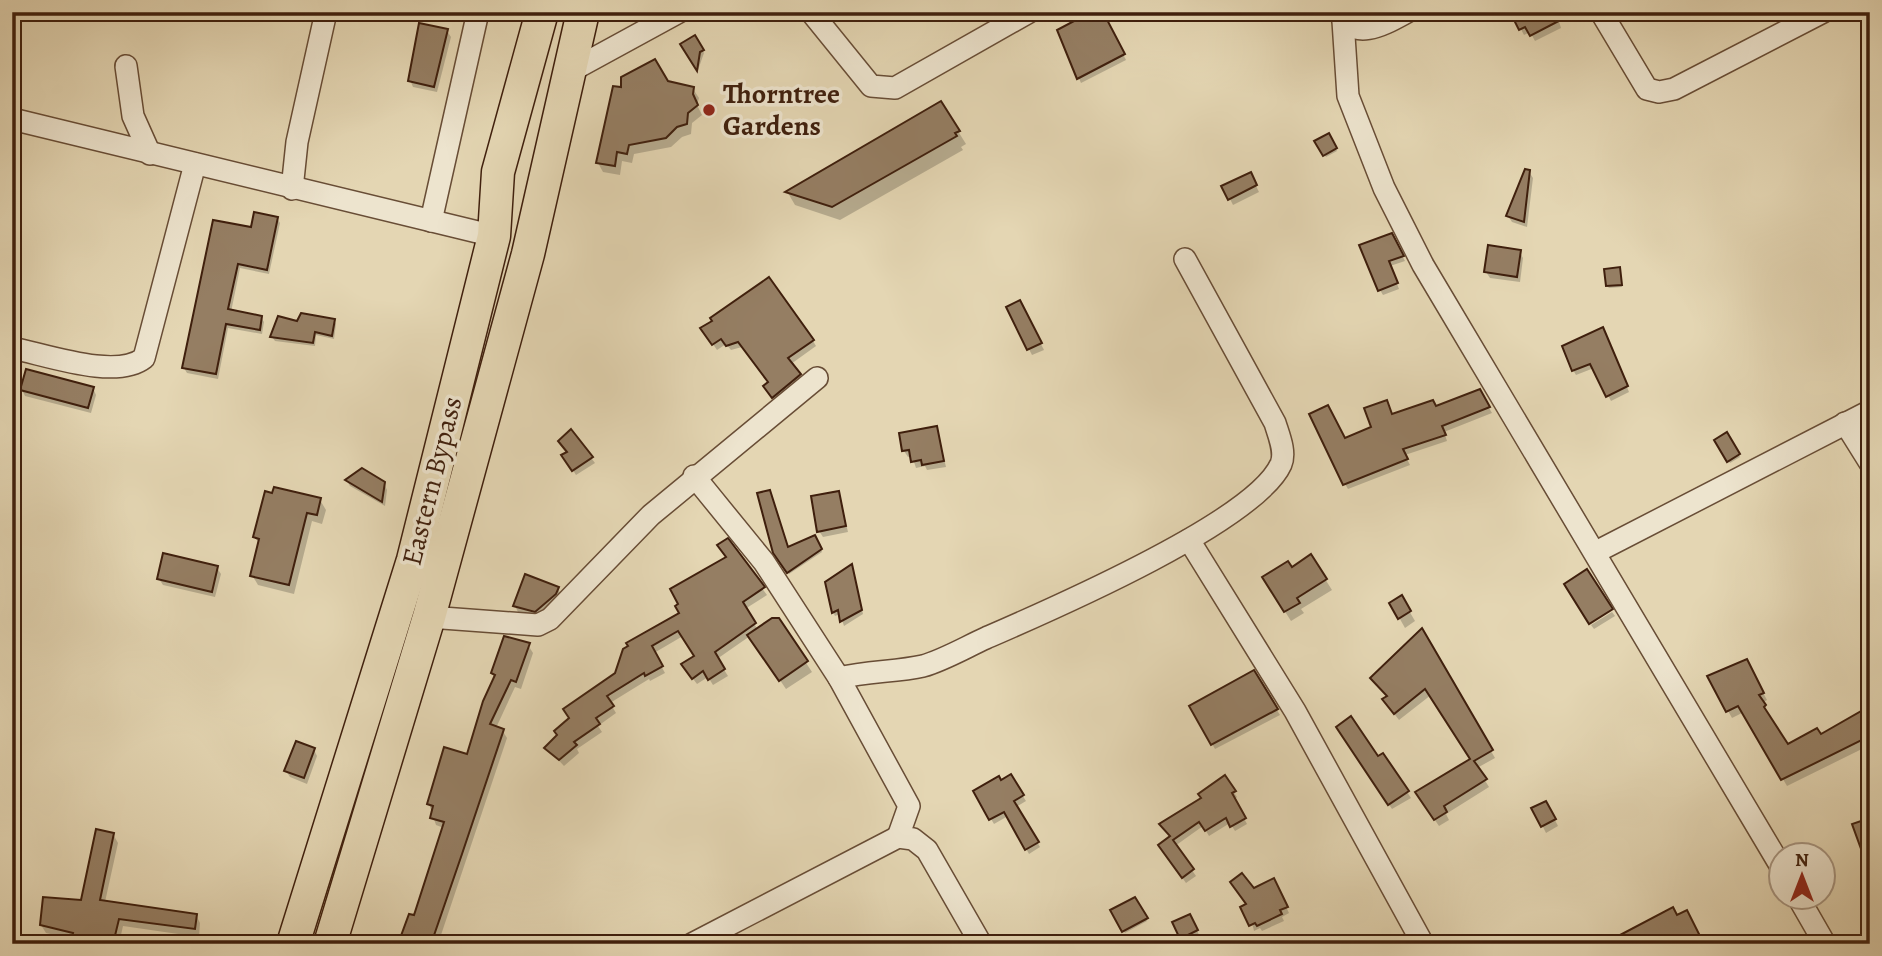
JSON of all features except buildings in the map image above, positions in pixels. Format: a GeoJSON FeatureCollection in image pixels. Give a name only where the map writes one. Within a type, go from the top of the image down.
{"type":"FeatureCollection","features":[{"type":"Feature","properties":{"kind":"main road","name":"Eastern Bypass"},"geometry":{"type":"LineString","coordinates":[[293,944],[413,560],[495,236],[498,172],[542,12]]}},
{"type":"Feature","properties":{"kind":"main road","name":"Eastern Bypass"},"geometry":{"type":"LineString","coordinates":[[330,944],[429,617],[528,254],[583,12]]}},
{"type":"Feature","properties":{"kind":"street"},"geometry":{"type":"LineString","coordinates":[[292,188],[298,142],[326,12]]}},
{"type":"Feature","properties":{"kind":"street"},"geometry":{"type":"LineString","coordinates":[[431,221],[478,12]]}},
{"type":"Feature","properties":{"kind":"street"},"geometry":{"type":"LineString","coordinates":[[569,72],[680,12]]}},
{"type":"Feature","properties":{"kind":"street"},"geometry":{"type":"LineString","coordinates":[[811,12],[871,86],[882,89],[895,88],[1029,12]]}},
{"type":"Feature","properties":{"kind":"street"},"geometry":{"type":"LineString","coordinates":[[1341,16],[1359,30],[1377,28],[1407,12]]}},
{"type":"Feature","properties":{"kind":"street"},"geometry":{"type":"LineString","coordinates":[[1601,12],[1647,89],[1659,92],[1674,89],[1823,12]]}},
{"type":"Feature","properties":{"kind":"street"},"geometry":{"type":"LineString","coordinates":[[1341,16],[1348,96],[1384,188],[1423,265],[1766,841]]}},
{"type":"Feature","properties":{"kind":"street"},"geometry":{"type":"LineString","coordinates":[[127,66],[133,116],[150,154]]}},
{"type":"Feature","properties":{"kind":"street"},"geometry":{"type":"LineString","coordinates":[[12,119],[495,236]]}},
{"type":"Feature","properties":{"kind":"street"},"geometry":{"type":"LineString","coordinates":[[12,348],[115,369],[133,367],[144,358],[195,164]]}},
{"type":"Feature","properties":{"kind":"street"},"geometry":{"type":"LineString","coordinates":[[839,678],[867,671],[923,666],[1049,611],[1189,540],[1254,495],[1272,479],[1282,462],[1282,443],[1275,424],[1185,259]]}},
{"type":"Feature","properties":{"kind":"street"},"geometry":{"type":"LineString","coordinates":[[429,617],[538,625],[550,619],[651,515],[694,476],[817,378]]}},
{"type":"Feature","properties":{"kind":"street"},"geometry":{"type":"LineString","coordinates":[[1595,552],[1870,411]]}},
{"type":"Feature","properties":{"kind":"street"},"geometry":{"type":"LineString","coordinates":[[1845,424],[1870,463]]}},
{"type":"Feature","properties":{"kind":"street"},"geometry":{"type":"LineString","coordinates":[[694,476],[764,562],[839,678],[909,806],[898,837]]}},
{"type":"Feature","properties":{"kind":"street"},"geometry":{"type":"LineString","coordinates":[[1189,540],[1295,711],[1423,944]]}},
{"type":"Feature","properties":{"kind":"street"},"geometry":{"type":"LineString","coordinates":[[692,944],[898,837],[914,839],[927,850],[981,944]]}},
{"type":"Feature","properties":{"kind":"street"},"geometry":{"type":"LineString","coordinates":[[1806,911],[1825,944]]}},
{"type":"Feature","properties":{"kind":"place","name":"Thorntree Gardens"},"geometry":{"type":"Point","coordinates":[709,110]}}]}
